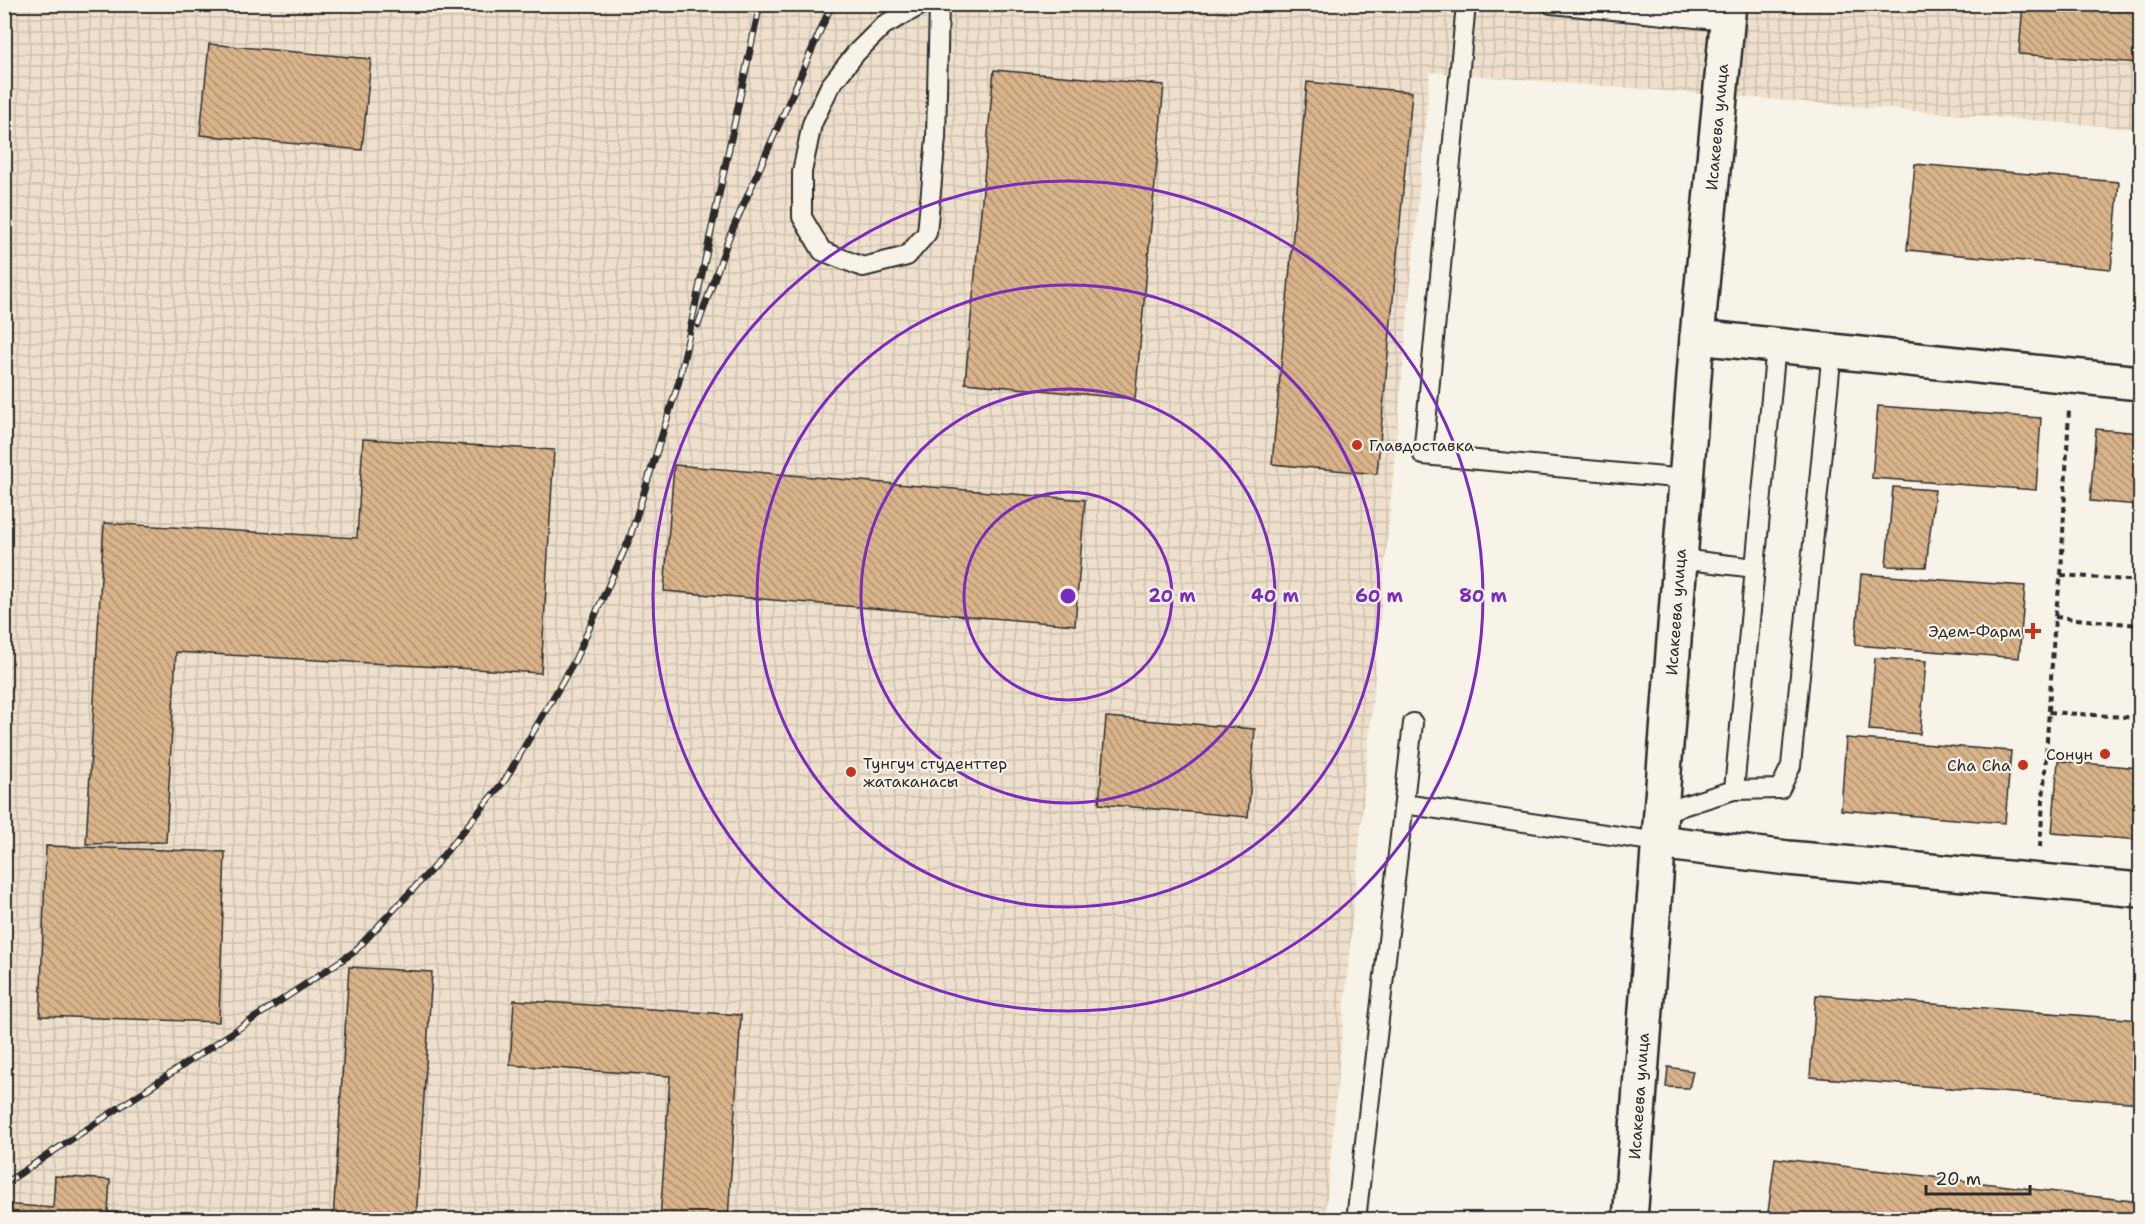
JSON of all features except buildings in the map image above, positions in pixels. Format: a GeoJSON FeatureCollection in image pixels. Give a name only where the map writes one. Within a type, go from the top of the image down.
{"type":"FeatureCollection","features":[{"type":"Feature","properties":{"kind":"street","name":"Исакеева улица"},"geometry":{"type":"LineString","coordinates":[[1630,1220],[1697,337],[1728,13]]}},
{"type":"Feature","properties":{"kind":"street"},"geometry":{"type":"LineString","coordinates":[[1697,337],[2140,383]]}},
{"type":"Feature","properties":{"kind":"street"},"geometry":{"type":"LineString","coordinates":[[1659,828],[1788,858],[2140,890]]}},
{"type":"Feature","properties":{"kind":"lane"},"geometry":{"type":"LineString","coordinates":[[923,4],[884,25],[856,53],[830,86],[812,124],[802,172],[802,216],[822,251],[863,267],[907,256],[927,233],[936,138],[939,4]]}},
{"type":"Feature","properties":{"kind":"lane"},"geometry":{"type":"LineString","coordinates":[[1466,4],[1423,455],[1686,479]]}},
{"type":"Feature","properties":{"kind":"lane"},"geometry":{"type":"LineString","coordinates":[[1551,4],[1728,13]]}},
{"type":"Feature","properties":{"kind":"lane"},"geometry":{"type":"LineString","coordinates":[[1734,790],[1776,345]]}},
{"type":"Feature","properties":{"kind":"lane"},"geometry":{"type":"LineString","coordinates":[[1404,804],[1659,828],[1734,790],[1780,789],[1791,766],[1832,350]]}},
{"type":"Feature","properties":{"kind":"lane"},"geometry":{"type":"LineString","coordinates":[[1680,559],[1755,568]]}},
{"type":"Feature","properties":{"kind":"lane"},"geometry":{"type":"LineString","coordinates":[[1356,1220],[1413,723]]}},
{"type":"Feature","properties":{"kind":"path"},"geometry":{"type":"LineString","coordinates":[[2037,881],[2055,617],[2061,575],[2071,375]]}},
{"type":"Feature","properties":{"kind":"path"},"geometry":{"type":"LineString","coordinates":[[2061,575],[2140,581]]}},
{"type":"Feature","properties":{"kind":"path"},"geometry":{"type":"LineString","coordinates":[[2055,617],[2140,625]]}},
{"type":"Feature","properties":{"kind":"path"},"geometry":{"type":"LineString","coordinates":[[2049,712],[2138,718],[2140,671]]}},
{"type":"Feature","properties":{"kind":"shaded area"},"geometry":{"type":"Polygon","coordinates":[[[5,5],[2140,5],[2140,129],[1430,72],[1325,1219],[5,1220],[5,5]]]}},
{"type":"Feature","properties":{"kind":"railway"},"geometry":{"type":"LineString","coordinates":[[4,1184],[354,952],[432,869],[505,780],[574,662],[629,540],[679,381],[760,4]]}},
{"type":"Feature","properties":{"kind":"railway"},"geometry":{"type":"LineString","coordinates":[[698,325],[728,240],[832,4]]}},
{"type":"Feature","properties":{"kind":"place","name":"Главдоставка"},"geometry":{"type":"Point","coordinates":[1357,445]}},
{"type":"Feature","properties":{"kind":"place","name":"Эдем-Фарм"},"geometry":{"type":"Point","coordinates":[2033,631]}},
{"type":"Feature","properties":{"kind":"place","name":"Сонун"},"geometry":{"type":"Point","coordinates":[2105,754]}},
{"type":"Feature","properties":{"kind":"place","name":"Cha Cha"},"geometry":{"type":"Point","coordinates":[2023,765]}},
{"type":"Feature","properties":{"kind":"place","name":"Тунгуч студенттер жатаканасы"},"geometry":{"type":"Point","coordinates":[851,772]}}]}
